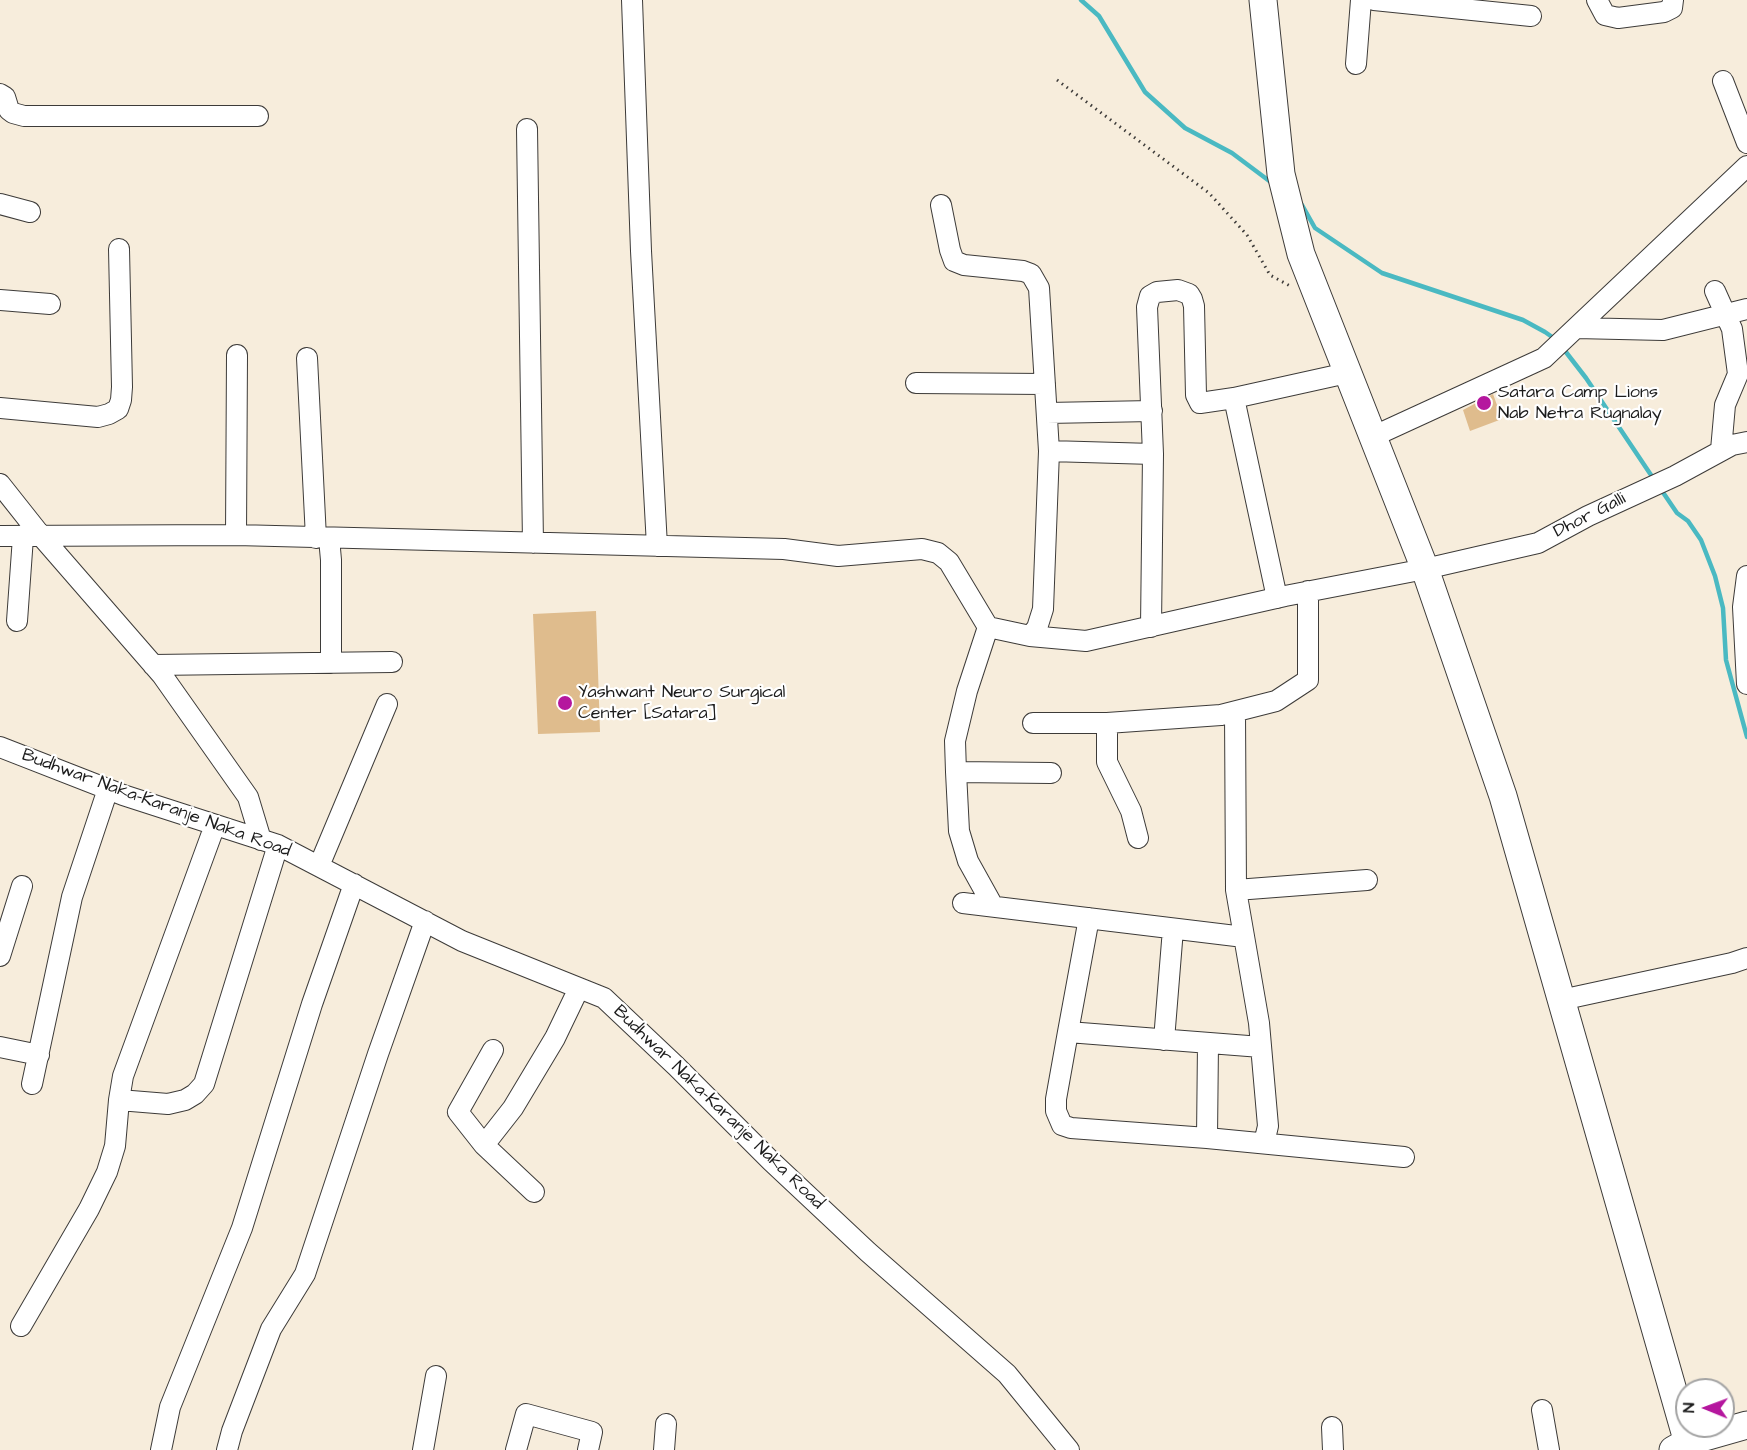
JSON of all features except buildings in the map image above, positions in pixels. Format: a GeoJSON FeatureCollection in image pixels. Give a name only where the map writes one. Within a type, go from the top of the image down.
{"type":"FeatureCollection","features":[{"type":"Feature","properties":{"kind":"main road"},"geometry":{"type":"LineString","coordinates":[[1263,0],[1281,174],[1302,254],[1425,569],[1503,796],[1561,999],[1683,1448],[1747,1425]]}},
{"type":"Feature","properties":{"kind":"street"},"geometry":{"type":"LineString","coordinates":[[632,0],[641,251],[657,546]]}},
{"type":"Feature","properties":{"kind":"street"},"geometry":{"type":"LineString","coordinates":[[1356,64],[1361,0]]}},
{"type":"Feature","properties":{"kind":"street"},"geometry":{"type":"LineString","coordinates":[[1374,0],[1531,16]]}},
{"type":"Feature","properties":{"kind":"street"},"geometry":{"type":"LineString","coordinates":[[1597,0],[1605,15],[1618,18],[1664,12],[1672,8],[1673,0]]}},
{"type":"Feature","properties":{"kind":"street"},"geometry":{"type":"LineString","coordinates":[[1723,81],[1747,144]]}},
{"type":"Feature","properties":{"kind":"street"},"geometry":{"type":"LineString","coordinates":[[0,94],[5,97],[9,110],[24,116],[258,116]]}},
{"type":"Feature","properties":{"kind":"street"},"geometry":{"type":"LineString","coordinates":[[526,129],[533,543]]}},
{"type":"Feature","properties":{"kind":"street"},"geometry":{"type":"LineString","coordinates":[[1372,436],[1544,358],[1747,166]]}},
{"type":"Feature","properties":{"kind":"street"},"geometry":{"type":"LineString","coordinates":[[0,204],[30,212]]}},
{"type":"Feature","properties":{"kind":"street"},"geometry":{"type":"LineString","coordinates":[[940,205],[954,261],[964,265],[1023,271],[1031,274],[1039,288],[1050,451],[1043,609],[1037,628],[1030,636]]}},
{"type":"Feature","properties":{"kind":"street"},"geometry":{"type":"LineString","coordinates":[[0,408],[98,417],[118,409],[122,387],[119,249]]}},
{"type":"Feature","properties":{"kind":"street"},"geometry":{"type":"LineString","coordinates":[[1151,627],[1153,454],[1147,307],[1150,296],[1156,292],[1178,290],[1189,294],[1194,306],[1196,395],[1198,402],[1203,404],[1347,373]]}},
{"type":"Feature","properties":{"kind":"street"},"geometry":{"type":"LineString","coordinates":[[1715,291],[1732,329],[1738,374],[1725,405],[1721,450]]}},
{"type":"Feature","properties":{"kind":"street"},"geometry":{"type":"LineString","coordinates":[[0,300],[50,304]]}},
{"type":"Feature","properties":{"kind":"street"},"geometry":{"type":"LineString","coordinates":[[1576,328],[1663,330],[1747,309]]}},
{"type":"Feature","properties":{"kind":"street"},"geometry":{"type":"LineString","coordinates":[[237,355],[237,536]]}},
{"type":"Feature","properties":{"kind":"street"},"geometry":{"type":"LineString","coordinates":[[307,358],[322,538],[331,560],[331,663]]}},
{"type":"Feature","properties":{"kind":"street"},"geometry":{"type":"LineString","coordinates":[[916,383],[1045,384]]}},
{"type":"Feature","properties":{"kind":"street"},"geometry":{"type":"LineString","coordinates":[[1234,398],[1277,598]]}},
{"type":"Feature","properties":{"kind":"street"},"geometry":{"type":"LineString","coordinates":[[1047,413],[1152,411]]}},
{"type":"Feature","properties":{"kind":"street","name":"Dhor Galli"},"geometry":{"type":"LineString","coordinates":[[988,627],[1030,636],[1086,641],[1308,591],[1425,569],[1538,543],[1588,516],[1675,476],[1721,450],[1747,442]]}},
{"type":"Feature","properties":{"kind":"street"},"geometry":{"type":"LineString","coordinates":[[1050,451],[1153,454]]}},
{"type":"Feature","properties":{"kind":"street"},"geometry":{"type":"LineString","coordinates":[[0,484],[33,537],[153,665],[248,797],[270,842],[204,1084],[195,1094],[185,1100],[168,1104],[119,1100]]}},
{"type":"Feature","properties":{"kind":"street"},"geometry":{"type":"LineString","coordinates":[[0,536],[237,536],[533,543],[784,549],[838,556],[922,549],[938,553],[949,562],[988,627],[967,691],[956,741],[956,772],[960,831],[968,861],[993,906]]}},
{"type":"Feature","properties":{"kind":"street"},"geometry":{"type":"LineString","coordinates":[[17,621],[33,537]]}},
{"type":"Feature","properties":{"kind":"street"},"geometry":{"type":"LineString","coordinates":[[1747,576],[1743,607],[1747,684]]}},
{"type":"Feature","properties":{"kind":"street"},"geometry":{"type":"LineString","coordinates":[[1033,723],[1107,723],[1221,715],[1276,701],[1308,680],[1308,591]]}},
{"type":"Feature","properties":{"kind":"street"},"geometry":{"type":"LineString","coordinates":[[153,665],[392,662]]}},
{"type":"Feature","properties":{"kind":"street"},"geometry":{"type":"LineString","coordinates":[[319,866],[387,704]]}},
{"type":"Feature","properties":{"kind":"street"},"geometry":{"type":"LineString","coordinates":[[1235,712],[1236,890],[1259,1023],[1268,1126],[1264,1143]]}},
{"type":"Feature","properties":{"kind":"street"},"geometry":{"type":"LineString","coordinates":[[1107,723],[1107,762],[1131,811],[1138,838]]}},
{"type":"Feature","properties":{"kind":"street","name":"Budhwar Naka-Karanje Naka Road"},"geometry":{"type":"LineString","coordinates":[[0,747],[108,789],[270,842],[462,941],[604,998],[868,1252],[1007,1374],[1069,1450]]}},
{"type":"Feature","properties":{"kind":"street"},"geometry":{"type":"LineString","coordinates":[[956,772],[1051,773]]}},
{"type":"Feature","properties":{"kind":"street"},"geometry":{"type":"LineString","coordinates":[[32,1084],[72,897],[108,789]]}},
{"type":"Feature","properties":{"kind":"street"},"geometry":{"type":"LineString","coordinates":[[21,1326],[89,1209],[107,1172],[115,1146],[123,1076],[215,825]]}},
{"type":"Feature","properties":{"kind":"street"},"geometry":{"type":"LineString","coordinates":[[1236,890],[1367,880]]}},
{"type":"Feature","properties":{"kind":"street"},"geometry":{"type":"LineString","coordinates":[[160,1450],[170,1407],[242,1228],[312,1004],[354,884]]}},
{"type":"Feature","properties":{"kind":"street"},"geometry":{"type":"LineString","coordinates":[[0,956],[22,886]]}},
{"type":"Feature","properties":{"kind":"street"},"geometry":{"type":"LineString","coordinates":[[963,903],[1244,937]]}},
{"type":"Feature","properties":{"kind":"street"},"geometry":{"type":"LineString","coordinates":[[1089,918],[1056,1099],[1056,1111],[1062,1125],[1071,1128],[1207,1138],[1404,1157]]}},
{"type":"Feature","properties":{"kind":"street"},"geometry":{"type":"LineString","coordinates":[[227,1450],[271,1329],[305,1274],[424,921]]}},
{"type":"Feature","properties":{"kind":"street"},"geometry":{"type":"LineString","coordinates":[[1164,1040],[1173,928]]}},
{"type":"Feature","properties":{"kind":"street"},"geometry":{"type":"LineString","coordinates":[[1561,999],[1747,958]]}},
{"type":"Feature","properties":{"kind":"street"},"geometry":{"type":"LineString","coordinates":[[484,1145],[513,1108],[555,1038],[579,988]]}},
{"type":"Feature","properties":{"kind":"street"},"geometry":{"type":"LineString","coordinates":[[1068,1032],[1261,1047]]}},
{"type":"Feature","properties":{"kind":"street"},"geometry":{"type":"LineString","coordinates":[[1207,1138],[1208,1043]]}},
{"type":"Feature","properties":{"kind":"street"},"geometry":{"type":"LineString","coordinates":[[0,1047],[39,1055]]}},
{"type":"Feature","properties":{"kind":"street"},"geometry":{"type":"LineString","coordinates":[[493,1050],[458,1112],[484,1145],[534,1192]]}},
{"type":"Feature","properties":{"kind":"street"},"geometry":{"type":"LineString","coordinates":[[423,1450],[436,1376]]}},
{"type":"Feature","properties":{"kind":"street"},"geometry":{"type":"LineString","coordinates":[[1542,1410],[1549,1450]]}},
{"type":"Feature","properties":{"kind":"street"},"geometry":{"type":"LineString","coordinates":[[516,1450],[526,1414],[592,1432],[588,1450]]}},
{"type":"Feature","properties":{"kind":"street"},"geometry":{"type":"LineString","coordinates":[[664,1450],[666,1424]]}},
{"type":"Feature","properties":{"kind":"street"},"geometry":{"type":"LineString","coordinates":[[1332,1427],[1333,1450]]}},
{"type":"Feature","properties":{"kind":"path"},"geometry":{"type":"LineString","coordinates":[[1057,80],[1209,193],[1247,235],[1270,275],[1290,287],[1315,288]]}},
{"type":"Feature","properties":{"kind":"waterway"},"geometry":{"type":"LineString","coordinates":[[1081,0],[1099,16],[1145,92],[1185,128],[1232,153],[1272,183]]}},
{"type":"Feature","properties":{"kind":"waterway"},"geometry":{"type":"LineString","coordinates":[[1298,202],[1315,228],[1382,273],[1523,320],[1555,339]]}},
{"type":"Feature","properties":{"kind":"waterway"},"geometry":{"type":"LineString","coordinates":[[1562,347],[1586,378],[1655,481]]}},
{"type":"Feature","properties":{"kind":"waterway"},"geometry":{"type":"LineString","coordinates":[[1660,488],[1677,513],[1688,521],[1701,540],[1715,576],[1723,608],[1726,660],[1747,737]]}},
{"type":"Feature","properties":{"kind":"place","name":"Satara Camp Lions Nab Netra Rugnalay"},"geometry":{"type":"Point","coordinates":[1484,403]}},
{"type":"Feature","properties":{"kind":"place","name":"Yashwant Neuro Surgical Center [Satara]"},"geometry":{"type":"Point","coordinates":[565,703]}}]}
